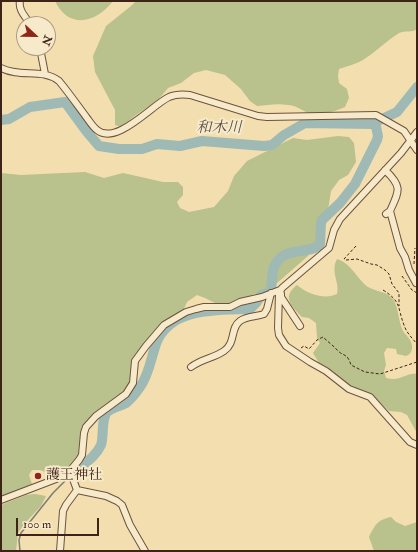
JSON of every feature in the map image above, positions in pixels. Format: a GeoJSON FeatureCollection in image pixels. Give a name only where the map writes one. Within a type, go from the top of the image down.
{"type":"FeatureCollection","features":[{"type":"Feature","properties":{"kind":"street"},"geometry":{"type":"LineString","coordinates":[[20,1],[19,6],[25,16]]}},
{"type":"Feature","properties":{"kind":"street"},"geometry":{"type":"LineString","coordinates":[[42,56],[45,74]]}},
{"type":"Feature","properties":{"kind":"street"},"geometry":{"type":"LineString","coordinates":[[1,68],[10,72],[45,74],[53,76],[59,81],[97,130],[106,134],[112,134],[123,129],[165,99],[176,95],[190,95],[258,116],[379,116],[404,131],[417,150]]}},
{"type":"Feature","properties":{"kind":"street"},"geometry":{"type":"LineString","coordinates":[[1,500],[71,474],[82,455],[86,427],[96,416],[126,394],[133,383],[135,361],[164,325],[186,312],[204,308],[230,307],[240,302],[280,290],[329,248],[334,230],[340,219],[386,170],[417,132]]}},
{"type":"Feature","properties":{"kind":"street"},"geometry":{"type":"LineString","coordinates":[[386,170],[392,176],[398,188],[398,193],[388,212],[400,248],[416,283]]}},
{"type":"Feature","properties":{"kind":"street"},"geometry":{"type":"LineString","coordinates":[[280,290],[281,297],[300,326]]}},
{"type":"Feature","properties":{"kind":"street"},"geometry":{"type":"LineString","coordinates":[[280,290],[278,328],[279,335],[286,346],[297,354],[326,370],[349,389],[370,398],[410,442],[417,446]]}},
{"type":"Feature","properties":{"kind":"street"},"geometry":{"type":"LineString","coordinates":[[191,367],[196,363],[224,351],[229,347],[232,343],[236,324],[249,317],[264,314],[267,309],[271,293]]}},
{"type":"Feature","properties":{"kind":"street"},"geometry":{"type":"LineString","coordinates":[[71,474],[77,490]]}},
{"type":"Feature","properties":{"kind":"street"},"geometry":{"type":"LineString","coordinates":[[60,551],[63,511],[77,490]]}},
{"type":"Feature","properties":{"kind":"street"},"geometry":{"type":"LineString","coordinates":[[77,490],[106,496],[122,505],[130,525],[145,551]]}},
{"type":"Feature","properties":{"kind":"path"},"geometry":{"type":"LineString","coordinates":[[356,246],[344,259],[357,259],[377,265],[389,274],[392,284],[399,293],[401,318],[407,332],[417,344]]}},
{"type":"Feature","properties":{"kind":"path"},"geometry":{"type":"LineString","coordinates":[[414,265],[415,248]]}},
{"type":"Feature","properties":{"kind":"path"},"geometry":{"type":"LineString","coordinates":[[402,276],[412,290],[417,293]]}},
{"type":"Feature","properties":{"kind":"path"},"geometry":{"type":"LineString","coordinates":[[383,290],[392,296],[399,306]]}},
{"type":"Feature","properties":{"kind":"path"},"geometry":{"type":"LineString","coordinates":[[297,354],[303,346],[309,349],[316,340],[323,337],[340,352],[346,354],[351,365],[365,372],[380,374],[417,362]]}},
{"type":"Feature","properties":{"kind":"green space"},"geometry":{"type":"Polygon","coordinates":[[[55,1],[113,1],[106,9],[91,18],[75,20],[61,10],[55,1]]]}},
{"type":"Feature","properties":{"kind":"green space"},"geometry":{"type":"Polygon","coordinates":[[[136,1],[417,1],[417,29],[399,33],[363,60],[339,69],[339,83],[347,89],[349,98],[345,107],[336,111],[315,114],[306,112],[291,105],[276,104],[257,106],[250,101],[241,89],[225,75],[206,70],[194,73],[181,83],[168,88],[158,100],[121,127],[115,125],[115,110],[95,72],[93,56],[106,26],[136,1]]]}},
{"type":"Feature","properties":{"kind":"green space"},"geometry":{"type":"Polygon","coordinates":[[[338,136],[349,137],[354,143],[356,162],[348,175],[339,180],[331,191],[328,210],[318,242],[308,256],[276,284],[228,305],[219,305],[197,295],[187,302],[183,311],[163,323],[132,371],[130,383],[124,391],[98,410],[85,424],[82,430],[79,454],[76,461],[67,470],[57,476],[40,470],[32,470],[29,475],[32,484],[1,498],[1,173],[21,175],[85,172],[104,178],[123,173],[163,182],[178,182],[183,187],[183,195],[177,202],[180,208],[189,212],[214,207],[228,191],[234,176],[247,161],[293,138],[307,140],[338,136]]]}},
{"type":"Feature","properties":{"kind":"green space"},"geometry":{"type":"Polygon","coordinates":[[[337,259],[346,264],[364,284],[371,289],[388,294],[395,303],[401,327],[411,341],[412,349],[410,354],[406,356],[397,354],[396,349],[387,348],[384,353],[386,365],[384,371],[386,378],[391,379],[400,378],[410,374],[417,374],[417,433],[407,415],[401,412],[389,411],[374,397],[352,388],[327,367],[319,363],[313,353],[320,343],[317,338],[316,323],[309,318],[302,317],[292,306],[289,298],[290,294],[292,289],[297,285],[316,295],[332,296],[337,294],[338,290],[334,268],[337,259]]]}},
{"type":"Feature","properties":{"kind":"green space"},"geometry":{"type":"Polygon","coordinates":[[[35,494],[46,496],[41,506],[18,533],[16,551],[1,551],[1,505],[26,495],[35,494]]]}},
{"type":"Feature","properties":{"kind":"green space"},"geometry":{"type":"Polygon","coordinates":[[[391,517],[396,522],[405,526],[417,522],[417,551],[374,551],[369,537],[373,529],[379,521],[391,517]]]}},
{"type":"Feature","properties":{"kind":"waterway","name":"和木川"},"geometry":{"type":"LineString","coordinates":[[1,120],[9,119],[30,107],[65,102],[99,146],[119,149],[142,149],[157,144],[180,146],[202,141],[264,146],[272,145],[284,135],[305,123],[371,124],[397,112],[417,87]]}},
{"type":"Feature","properties":{"kind":"waterway"},"geometry":{"type":"LineString","coordinates":[[73,473],[92,457],[101,445],[104,419],[107,412],[126,403],[140,387],[148,372],[156,344],[162,332],[171,323],[194,313],[251,308],[261,295],[270,292],[273,270],[278,260],[284,255],[310,249],[320,244],[322,220],[340,203],[355,184],[377,140],[378,136],[375,122]]}},
{"type":"Feature","properties":{"kind":"waterway"},"geometry":{"type":"LineString","coordinates":[[20,551],[19,540],[21,533],[53,493],[70,476]]}},
{"type":"Feature","properties":{"kind":"place","name":"護王神社"},"geometry":{"type":"Point","coordinates":[38,476]}}]}
